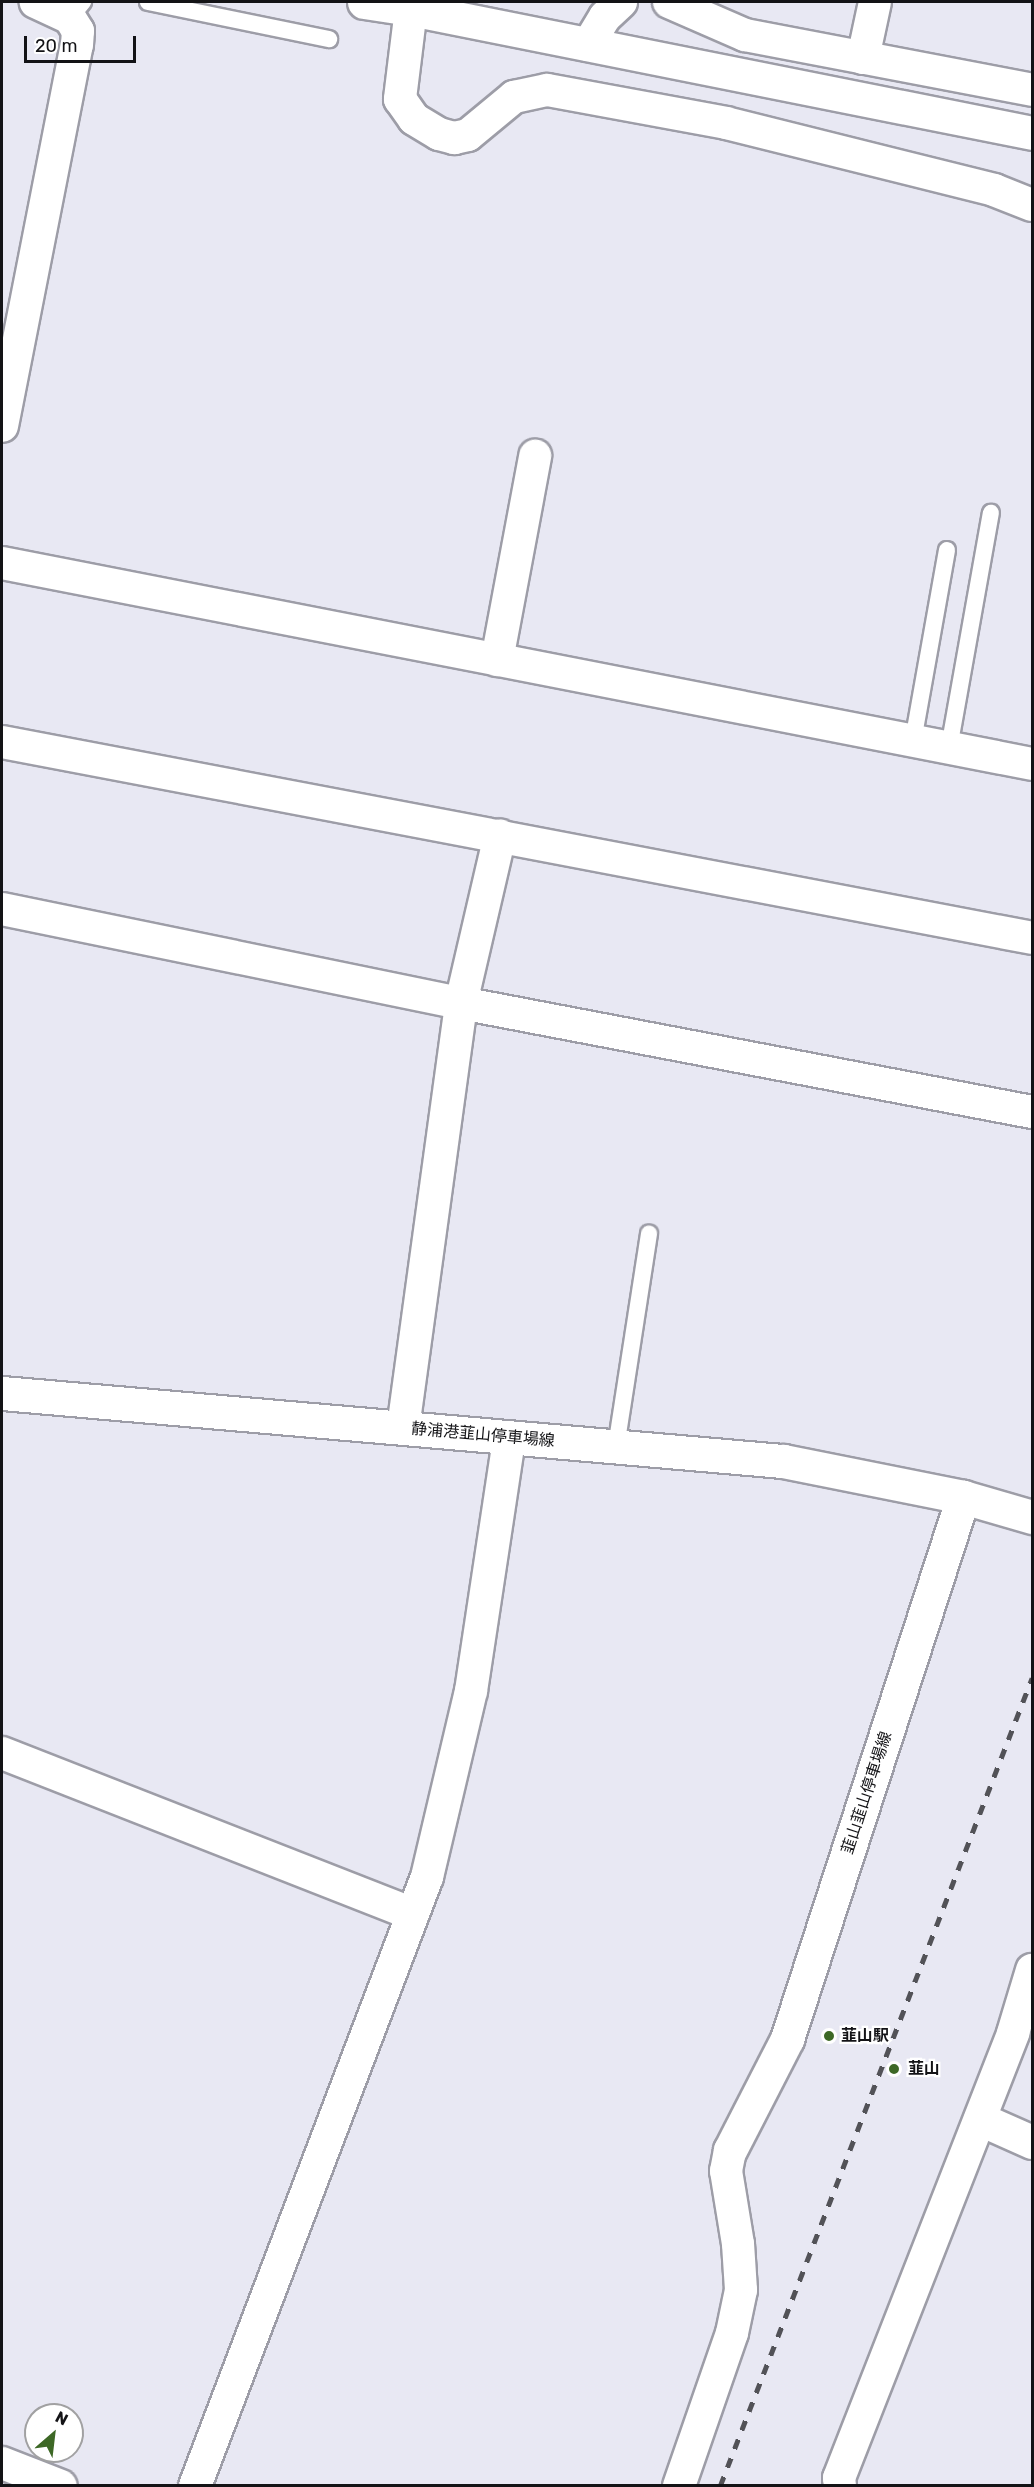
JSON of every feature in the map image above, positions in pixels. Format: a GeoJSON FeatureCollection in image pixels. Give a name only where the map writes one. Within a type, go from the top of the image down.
{"type":"FeatureCollection","features":[{"type":"Feature","properties":{"kind":"main road"},"geometry":{"type":"LineString","coordinates":[[364,2],[411,5],[679,64],[1032,133]]}},
{"type":"Feature","properties":{"kind":"main road","name":"静浦港韮山停車場線"},"geometry":{"type":"LineString","coordinates":[[2,1393],[509,1439],[783,1461],[963,1497]]}},
{"type":"Feature","properties":{"kind":"main road"},"geometry":{"type":"LineString","coordinates":[[963,1497],[1032,1518]]}},
{"type":"Feature","properties":{"kind":"main road","name":"韮山韮山停車場線"},"geometry":{"type":"LineString","coordinates":[[730,2150],[787,2039],[963,1497]]}},
{"type":"Feature","properties":{"kind":"main road"},"geometry":{"type":"LineString","coordinates":[[980,2119],[1032,2142]]}},
{"type":"Feature","properties":{"kind":"street"},"geometry":{"type":"LineString","coordinates":[[2,426],[77,45],[77,10],[35,2]]}},
{"type":"Feature","properties":{"kind":"street"},"geometry":{"type":"LineString","coordinates":[[588,45],[605,17],[621,2]]}},
{"type":"Feature","properties":{"kind":"street"},"geometry":{"type":"LineString","coordinates":[[669,2],[733,15],[864,58],[1032,90]]}},
{"type":"Feature","properties":{"kind":"street"},"geometry":{"type":"LineString","coordinates":[[864,58],[875,2]]}},
{"type":"Feature","properties":{"kind":"street"},"geometry":{"type":"LineString","coordinates":[[411,5],[400,99],[414,119],[439,134],[454,138],[468,135],[514,97],[547,90],[726,123],[994,190],[1032,205]]}},
{"type":"Feature","properties":{"kind":"street"},"geometry":{"type":"LineString","coordinates":[[497,660],[535,456]]}},
{"type":"Feature","properties":{"kind":"street"},"geometry":{"type":"LineString","coordinates":[[2,563],[1032,764]]}},
{"type":"Feature","properties":{"kind":"street"},"geometry":{"type":"LineString","coordinates":[[2,742],[1032,938]]}},
{"type":"Feature","properties":{"kind":"street"},"geometry":{"type":"LineString","coordinates":[[403,1428],[461,1003],[500,835]]}},
{"type":"Feature","properties":{"kind":"street"},"geometry":{"type":"LineString","coordinates":[[2,909],[461,1003],[1032,1112]]}},
{"type":"Feature","properties":{"kind":"street"},"geometry":{"type":"LineString","coordinates":[[195,2486],[432,1860],[471,1690],[509,1439]]}},
{"type":"Feature","properties":{"kind":"street"},"geometry":{"type":"LineString","coordinates":[[2,1753],[413,1914]]}},
{"type":"Feature","properties":{"kind":"street"},"geometry":{"type":"LineString","coordinates":[[840,2486],[839,2478],[980,2119],[1032,1970]]}},
{"type":"Feature","properties":{"kind":"street"},"geometry":{"type":"LineString","coordinates":[[679,2486],[732,2332],[741,2290],[738,2244],[726,2171],[730,2150]]}},
{"type":"Feature","properties":{"kind":"street"},"geometry":{"type":"LineString","coordinates":[[2,2463],[61,2486]]}},
{"type":"Feature","properties":{"kind":"lane"},"geometry":{"type":"LineString","coordinates":[[148,2],[329,39]]}},
{"type":"Feature","properties":{"kind":"lane"},"geometry":{"type":"LineString","coordinates":[[949,748],[991,513]]}},
{"type":"Feature","properties":{"kind":"lane"},"geometry":{"type":"LineString","coordinates":[[913,741],[947,550]]}},
{"type":"Feature","properties":{"kind":"lane"},"geometry":{"type":"LineString","coordinates":[[616,1447],[649,1234]]}},
{"type":"Feature","properties":{"kind":"railway"},"geometry":{"type":"LineString","coordinates":[[720,2486],[1032,1678]]}},
{"type":"Feature","properties":{"kind":"place","name":"韮山駅"},"geometry":{"type":"Point","coordinates":[829,2036]}},
{"type":"Feature","properties":{"kind":"place","name":"韮山"},"geometry":{"type":"Point","coordinates":[894,2069]}}]}
